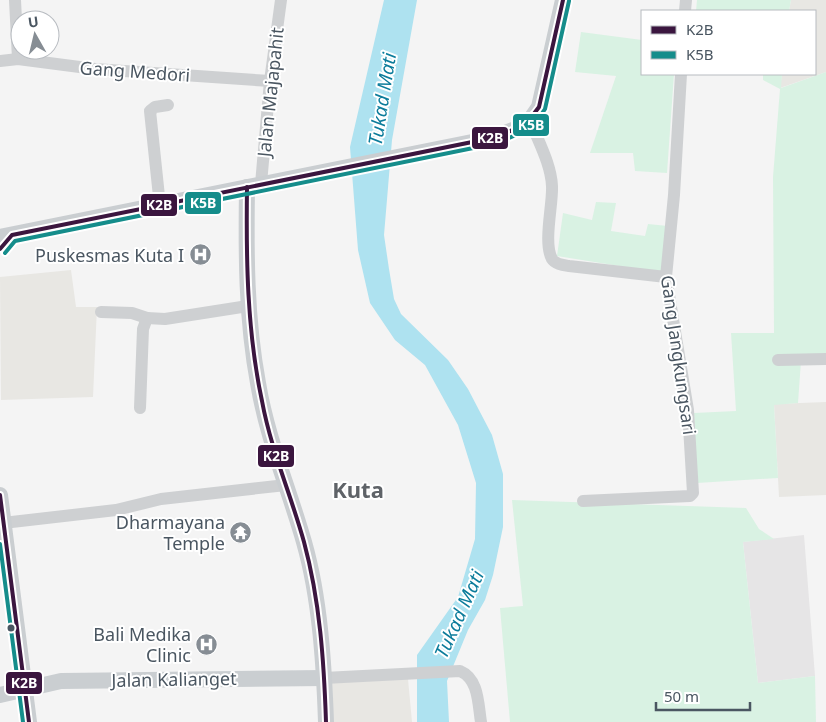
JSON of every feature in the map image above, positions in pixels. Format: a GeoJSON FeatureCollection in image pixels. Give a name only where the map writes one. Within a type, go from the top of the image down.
{"type":"FeatureCollection","features":[{"type":"Feature","properties":{"kind":"main road"},"geometry":{"type":"LineString","coordinates":[[0,249],[6,236],[160,206],[340,167],[492,138],[521,127],[530,120],[539,107],[543,96],[563,0]]}},
{"type":"Feature","properties":{"kind":"main road"},"geometry":{"type":"LineString","coordinates":[[254,185],[248,306],[258,384],[270,439],[310,566],[324,678],[326,722]]}},
{"type":"Feature","properties":{"kind":"main road"},"geometry":{"type":"LineString","coordinates":[[0,496],[29,722]]}},
{"type":"Feature","properties":{"kind":"main road","name":"Jalan Kalianget"},"geometry":{"type":"LineString","coordinates":[[0,695],[61,681],[324,678]]}},
{"type":"Feature","properties":{"kind":"street","name":"Jalan Majapahit"},"geometry":{"type":"LineString","coordinates":[[254,185],[281,0]]}},
{"type":"Feature","properties":{"kind":"street","name":"Gang Medori"},"geometry":{"type":"LineString","coordinates":[[26,60],[95,69],[270,81]]}},
{"type":"Feature","properties":{"kind":"street","name":"Gang Jangkungsari"},"geometry":{"type":"LineString","coordinates":[[583,501],[690,496],[694,493],[688,410],[666,277],[674,195],[682,75]]}},
{"type":"Feature","properties":{"kind":"street"},"geometry":{"type":"LineString","coordinates":[[160,206],[150,111],[155,107],[168,105]]}},
{"type":"Feature","properties":{"kind":"street"},"geometry":{"type":"LineString","coordinates":[[530,120],[551,180],[549,234],[552,259],[555,262],[569,266],[666,277]]}},
{"type":"Feature","properties":{"kind":"street"},"geometry":{"type":"LineString","coordinates":[[101,312],[132,313],[147,318],[166,319],[248,306]]}},
{"type":"Feature","properties":{"kind":"street"},"geometry":{"type":"LineString","coordinates":[[140,408],[143,329],[147,318]]}},
{"type":"Feature","properties":{"kind":"street"},"geometry":{"type":"LineString","coordinates":[[778,360],[826,359]]}},
{"type":"Feature","properties":{"kind":"street"},"geometry":{"type":"LineString","coordinates":[[3,523],[116,510],[161,499],[286,485]]}},
{"type":"Feature","properties":{"kind":"street"},"geometry":{"type":"LineString","coordinates":[[324,678],[460,671],[474,683],[481,722]]}},
{"type":"Feature","properties":{"kind":"shaded area"},"geometry":{"type":"Polygon","coordinates":[[[791,0],[826,0],[826,72],[780,88],[782,75],[816,75],[816,10],[789,10],[791,0]]]}},
{"type":"Feature","properties":{"kind":"shaded area"},"geometry":{"type":"Polygon","coordinates":[[[71,270],[76,307],[97,307],[93,397],[1,400],[0,277],[71,270]]]}},
{"type":"Feature","properties":{"kind":"shaded area"},"geometry":{"type":"Polygon","coordinates":[[[826,402],[826,495],[779,497],[774,404],[826,402]]]}},
{"type":"Feature","properties":{"kind":"shaded area"},"geometry":{"type":"Polygon","coordinates":[[[804,535],[815,676],[758,683],[743,542],[804,535]]]}},
{"type":"Feature","properties":{"kind":"shaded area"},"geometry":{"type":"Polygon","coordinates":[[[408,679],[412,722],[333,722],[332,683],[408,679]]]}},
{"type":"Feature","properties":{"kind":"green space"},"geometry":{"type":"Polygon","coordinates":[[[697,0],[791,0],[789,10],[696,10],[697,0]]]}},
{"type":"Feature","properties":{"kind":"green space"},"geometry":{"type":"Polygon","coordinates":[[[581,32],[641,40],[641,75],[674,75],[667,173],[635,171],[633,153],[590,153],[616,76],[575,72],[581,32]]]}},
{"type":"Feature","properties":{"kind":"green space"},"geometry":{"type":"Polygon","coordinates":[[[826,72],[826,360],[801,361],[798,403],[774,405],[778,478],[697,483],[694,413],[736,411],[731,333],[774,333],[773,177],[780,89],[763,80],[763,75],[782,75],[781,88],[826,72]]]}},
{"type":"Feature","properties":{"kind":"green space"},"geometry":{"type":"Polygon","coordinates":[[[596,202],[616,203],[611,231],[645,236],[648,224],[668,226],[663,273],[557,256],[563,213],[592,220],[596,202]]]}},
{"type":"Feature","properties":{"kind":"green space"},"geometry":{"type":"Polygon","coordinates":[[[512,500],[746,508],[759,529],[774,539],[743,542],[758,683],[815,676],[816,722],[510,722],[500,608],[523,606],[512,500]]]}},
{"type":"Feature","properties":{"kind":"water","name":"Tukad Mati"},"geometry":{"type":"Polygon","coordinates":[[[384,0],[417,0],[392,140],[384,235],[394,299],[401,314],[448,360],[468,389],[492,435],[503,474],[503,527],[493,575],[485,600],[468,630],[447,681],[449,722],[417,722],[417,655],[458,597],[475,539],[476,483],[458,425],[425,365],[395,340],[370,303],[358,250],[350,147],[384,0]]]}},
{"type":"Feature","properties":{"kind":"transit line","name":"K2B"},"geometry":{"type":"LineString","coordinates":[[0,249],[12,235],[492,138],[513,130],[529,119],[539,107],[563,0]]}},
{"type":"Feature","properties":{"kind":"transit line","name":"K5B"},"geometry":{"type":"LineString","coordinates":[[5,253],[15,241],[493,144],[516,135],[535,122],[545,109],[569,1]]}},
{"type":"Feature","properties":{"kind":"transit line","name":"K2B"},"geometry":{"type":"LineString","coordinates":[[247,187],[248,295],[253,348],[266,419],[299,524],[314,587],[322,654],[326,722]]}},
{"type":"Feature","properties":{"kind":"transit line","name":"K2B"},"geometry":{"type":"LineString","coordinates":[[0,495],[29,722]]}},
{"type":"Feature","properties":{"kind":"transit line","name":"K5B"},"geometry":{"type":"LineString","coordinates":[[0,544],[23,722]]}},
{"type":"Feature","properties":{"kind":"place","name":"Puskesmas Kuta I"},"geometry":{"type":"Point","coordinates":[200,255]}},
{"type":"Feature","properties":{"kind":"place","name":"Dharmayana Temple"},"geometry":{"type":"Point","coordinates":[241,532]}},
{"type":"Feature","properties":{"kind":"place","name":"Bali Medika Clinic"},"geometry":{"type":"Point","coordinates":[207,644]}},
{"type":"Feature","properties":{"kind":"district","name":"Kuta"},"geometry":{"type":"Point","coordinates":[358,489]}}]}
